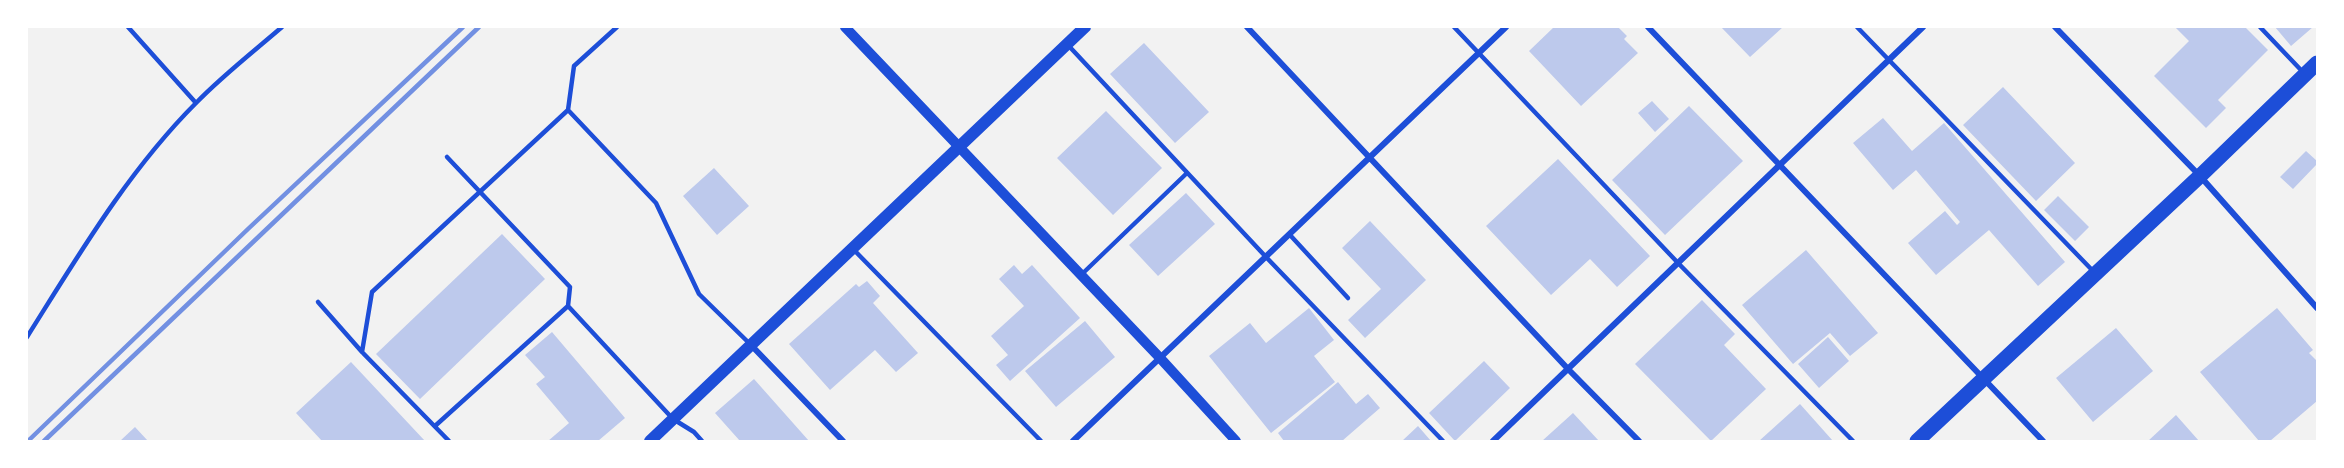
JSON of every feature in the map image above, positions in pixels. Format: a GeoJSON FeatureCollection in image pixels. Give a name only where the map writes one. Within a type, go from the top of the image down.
{"type":"FeatureCollection","features":[{"type":"Feature","properties":{"kind":"main road"},"geometry":{"type":"LineString","coordinates":[[650,441],[1085,27]]}},
{"type":"Feature","properties":{"kind":"main road"},"geometry":{"type":"LineString","coordinates":[[1917,441],[2317,63]]}},
{"type":"Feature","properties":{"kind":"street"},"geometry":{"type":"LineString","coordinates":[[845,27],[1236,441]]}},
{"type":"Feature","properties":{"kind":"street"},"geometry":{"type":"LineString","coordinates":[[1247,27],[1569,370],[1639,441]]}},
{"type":"Feature","properties":{"kind":"street"},"geometry":{"type":"LineString","coordinates":[[1073,441],[1506,27]]}},
{"type":"Feature","properties":{"kind":"street"},"geometry":{"type":"LineString","coordinates":[[1648,27],[2043,441]]}},
{"type":"Feature","properties":{"kind":"street"},"geometry":{"type":"LineString","coordinates":[[1493,441],[1923,27]]}},
{"type":"Feature","properties":{"kind":"street"},"geometry":{"type":"LineString","coordinates":[[2055,27],[2200,176],[2317,308]]}},
{"type":"Feature","properties":{"kind":"street"},"geometry":{"type":"LineString","coordinates":[[751,345],[843,441]]}},
{"type":"Feature","properties":{"kind":"lane"},"geometry":{"type":"LineString","coordinates":[[128,27],[196,103]]}},
{"type":"Feature","properties":{"kind":"lane"},"geometry":{"type":"LineString","coordinates":[[27,337],[93,230],[135,173],[196,103],[282,27]]}},
{"type":"Feature","properties":{"kind":"lane"},"geometry":{"type":"LineString","coordinates":[[362,352],[372,292],[568,110],[574,66],[617,27]]}},
{"type":"Feature","properties":{"kind":"lane"},"geometry":{"type":"LineString","coordinates":[[1454,27],[1679,264],[1853,441]]}},
{"type":"Feature","properties":{"kind":"lane"},"geometry":{"type":"LineString","coordinates":[[1857,27],[2096,273]]}},
{"type":"Feature","properties":{"kind":"lane"},"geometry":{"type":"LineString","coordinates":[[2260,27],[2300,69]]}},
{"type":"Feature","properties":{"kind":"lane"},"geometry":{"type":"LineString","coordinates":[[1067,44],[1266,257],[1443,441]]}},
{"type":"Feature","properties":{"kind":"lane"},"geometry":{"type":"LineString","coordinates":[[568,110],[656,203],[699,294],[751,345]]}},
{"type":"Feature","properties":{"kind":"lane"},"geometry":{"type":"LineString","coordinates":[[435,426],[568,306],[570,287],[447,157]]}},
{"type":"Feature","properties":{"kind":"lane"},"geometry":{"type":"LineString","coordinates":[[1081,275],[1187,173]]}},
{"type":"Feature","properties":{"kind":"lane"},"geometry":{"type":"LineString","coordinates":[[1290,235],[1348,298]]}},
{"type":"Feature","properties":{"kind":"lane"},"geometry":{"type":"LineString","coordinates":[[852,249],[1041,441]]}},
{"type":"Feature","properties":{"kind":"lane"},"geometry":{"type":"LineString","coordinates":[[318,302],[362,352],[449,441]]}},
{"type":"Feature","properties":{"kind":"lane"},"geometry":{"type":"LineString","coordinates":[[568,306],[673,419],[694,432],[702,441]]}},
{"type":"Feature","properties":{"kind":"building"},"geometry":{"type":"Polygon","coordinates":[[[1554,27],[1618,27],[1627,36],[1624,39],[1638,53],[1581,106],[1529,51],[1554,27]]]}},
{"type":"Feature","properties":{"kind":"building"},"geometry":{"type":"Polygon","coordinates":[[[1721,27],[1783,27],[1750,57],[1721,27]]]}},
{"type":"Feature","properties":{"kind":"building"},"geometry":{"type":"Polygon","coordinates":[[[2175,27],[2245,27],[2268,50],[2218,100],[2226,108],[2206,128],[2154,76],[2189,41],[2175,27]]]}},
{"type":"Feature","properties":{"kind":"building"},"geometry":{"type":"Polygon","coordinates":[[[2275,27],[2313,27],[2291,46],[2275,27]]]}},
{"type":"Feature","properties":{"kind":"building"},"geometry":{"type":"Polygon","coordinates":[[[1144,43],[1209,112],[1175,143],[1110,74],[1144,43]]]}},
{"type":"Feature","properties":{"kind":"building"},"geometry":{"type":"Polygon","coordinates":[[[2003,87],[2075,163],[2036,201],[1963,125],[2003,87]]]}},
{"type":"Feature","properties":{"kind":"building"},"geometry":{"type":"Polygon","coordinates":[[[1652,101],[1669,119],[1655,132],[1638,113],[1652,101]]]}},
{"type":"Feature","properties":{"kind":"building"},"geometry":{"type":"Polygon","coordinates":[[[1689,106],[1743,161],[1665,235],[1612,180],[1689,106]]]}},
{"type":"Feature","properties":{"kind":"building"},"geometry":{"type":"Polygon","coordinates":[[[1106,111],[1162,168],[1113,215],[1057,158],[1106,111]]]}},
{"type":"Feature","properties":{"kind":"building"},"geometry":{"type":"Polygon","coordinates":[[[1883,118],[1912,151],[1944,123],[2065,262],[2038,286],[1989,230],[1936,275],[1908,243],[1945,211],[1957,225],[1960,222],[1916,170],[1893,190],[1853,143],[1883,118]]]}},
{"type":"Feature","properties":{"kind":"building"},"geometry":{"type":"Polygon","coordinates":[[[2306,151],[2317,161],[2317,164],[2293,189],[2280,177],[2306,151]]]}},
{"type":"Feature","properties":{"kind":"building"},"geometry":{"type":"Polygon","coordinates":[[[1558,159],[1650,256],[1617,287],[1590,259],[1551,295],[1486,226],[1558,159]]]}},
{"type":"Feature","properties":{"kind":"building"},"geometry":{"type":"Polygon","coordinates":[[[714,168],[749,206],[717,235],[683,196],[714,168]]]}},
{"type":"Feature","properties":{"kind":"building"},"geometry":{"type":"Polygon","coordinates":[[[1186,193],[1215,224],[1158,276],[1129,245],[1186,193]]]}},
{"type":"Feature","properties":{"kind":"building"},"geometry":{"type":"Polygon","coordinates":[[[2058,196],[2089,227],[2075,241],[2044,210],[2058,196]]]}},
{"type":"Feature","properties":{"kind":"building"},"geometry":{"type":"Polygon","coordinates":[[[1370,221],[1426,280],[1365,338],[1348,320],[1381,289],[1342,248],[1370,221]]]}},
{"type":"Feature","properties":{"kind":"building"},"geometry":{"type":"Polygon","coordinates":[[[502,234],[545,279],[420,399],[376,354],[502,234]]]}},
{"type":"Feature","properties":{"kind":"building"},"geometry":{"type":"Polygon","coordinates":[[[1806,250],[1878,333],[1850,356],[1830,333],[1793,364],[1742,305],[1806,250]]]}},
{"type":"Feature","properties":{"kind":"building"},"geometry":{"type":"Polygon","coordinates":[[[1014,265],[1022,274],[1032,265],[1080,318],[1010,381],[996,365],[1008,355],[991,336],[1024,306],[999,279],[1014,265]]]}},
{"type":"Feature","properties":{"kind":"building"},"geometry":{"type":"Polygon","coordinates":[[[867,281],[880,296],[873,303],[918,353],[896,372],[875,350],[830,390],[789,344],[856,284],[859,287],[867,281]]]}},
{"type":"Feature","properties":{"kind":"building"},"geometry":{"type":"Polygon","coordinates":[[[1702,300],[1735,334],[1724,345],[1766,389],[1711,441],[1635,364],[1702,300]]]}},
{"type":"Feature","properties":{"kind":"building"},"geometry":{"type":"Polygon","coordinates":[[[1309,308],[1334,340],[1314,356],[1335,382],[1271,433],[1209,356],[1250,323],[1266,343],[1309,308]]]}},
{"type":"Feature","properties":{"kind":"building"},"geometry":{"type":"Polygon","coordinates":[[[2277,308],[2313,350],[2309,353],[2317,361],[2317,401],[2270,441],[2259,441],[2200,372],[2277,308]]]}},
{"type":"Feature","properties":{"kind":"building"},"geometry":{"type":"Polygon","coordinates":[[[1085,321],[1115,357],[1056,407],[1025,371],[1085,321]]]}},
{"type":"Feature","properties":{"kind":"building"},"geometry":{"type":"Polygon","coordinates":[[[2116,328],[2153,371],[2093,422],[2056,378],[2116,328]]]}},
{"type":"Feature","properties":{"kind":"building"},"geometry":{"type":"Polygon","coordinates":[[[552,332],[625,418],[598,441],[548,441],[569,423],[536,384],[545,377],[525,355],[552,332]]]}},
{"type":"Feature","properties":{"kind":"building"},"geometry":{"type":"Polygon","coordinates":[[[1828,337],[1849,361],[1819,388],[1798,364],[1828,337]]]}},
{"type":"Feature","properties":{"kind":"building"},"geometry":{"type":"Polygon","coordinates":[[[1484,361],[1510,388],[1455,441],[1429,413],[1484,361]]]}},
{"type":"Feature","properties":{"kind":"building"},"geometry":{"type":"Polygon","coordinates":[[[351,362],[425,441],[322,441],[296,413],[351,362]]]}},
{"type":"Feature","properties":{"kind":"building"},"geometry":{"type":"Polygon","coordinates":[[[754,379],[809,441],[740,441],[715,413],[754,379]]]}},
{"type":"Feature","properties":{"kind":"building"},"geometry":{"type":"Polygon","coordinates":[[[1338,382],[1356,404],[1368,394],[1380,408],[1342,441],[1284,441],[1278,433],[1338,382]]]}},
{"type":"Feature","properties":{"kind":"building"},"geometry":{"type":"Polygon","coordinates":[[[1800,404],[1833,441],[1759,441],[1800,404]]]}},
{"type":"Feature","properties":{"kind":"building"},"geometry":{"type":"Polygon","coordinates":[[[1573,413],[1599,441],[1542,441],[1573,413]]]}},
{"type":"Feature","properties":{"kind":"building"},"geometry":{"type":"Polygon","coordinates":[[[2176,415],[2199,441],[2148,441],[2176,415]]]}},
{"type":"Feature","properties":{"kind":"building"},"geometry":{"type":"Polygon","coordinates":[[[1418,426],[1431,441],[1402,441],[1418,426]]]}},
{"type":"Feature","properties":{"kind":"building"},"geometry":{"type":"Polygon","coordinates":[[[135,427],[148,441],[120,441],[135,427]]]}},
{"type":"Feature","properties":{"kind":"railway"},"geometry":{"type":"LineString","coordinates":[[28,441],[248,229],[463,27]]}},
{"type":"Feature","properties":{"kind":"railway"},"geometry":{"type":"LineString","coordinates":[[44,441],[479,27]]}}]}
